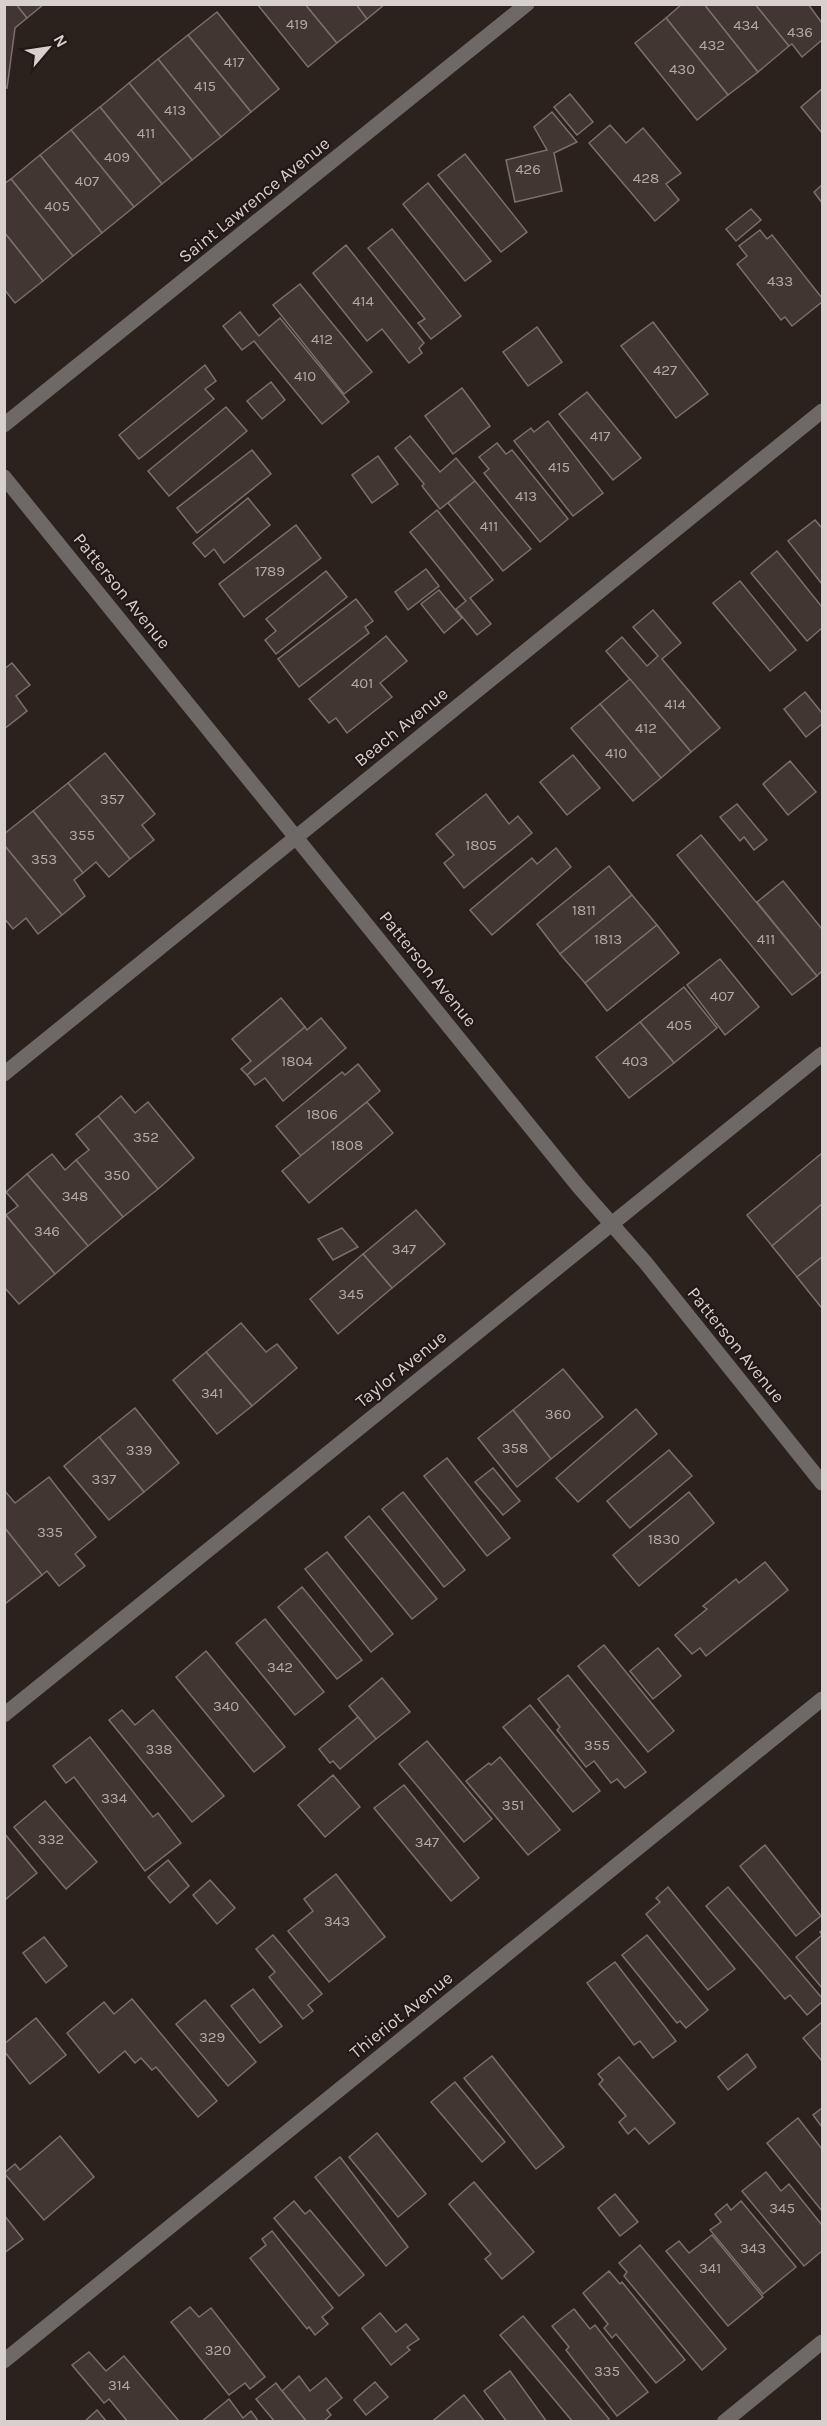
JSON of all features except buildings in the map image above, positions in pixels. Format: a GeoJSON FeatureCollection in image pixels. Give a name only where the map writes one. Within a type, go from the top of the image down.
{"type":"FeatureCollection","features":[{"type":"Feature","properties":{"kind":"street","name":"Saint Lawrence Avenue"},"geometry":{"type":"LineString","coordinates":[[4,426],[527,4]]}},
{"type":"Feature","properties":{"kind":"street","name":"Beach Avenue"},"geometry":{"type":"LineString","coordinates":[[4,1074],[822,411]]}},
{"type":"Feature","properties":{"kind":"street","name":"Patterson Avenue"},"geometry":{"type":"LineString","coordinates":[[4,477],[611,1225],[645,1262],[822,1483]]}},
{"type":"Feature","properties":{"kind":"street","name":"Taylor Avenue"},"geometry":{"type":"LineString","coordinates":[[4,1715],[822,1053]]}},
{"type":"Feature","properties":{"kind":"street","name":"Thieriot Avenue"},"geometry":{"type":"LineString","coordinates":[[4,2361],[822,1699]]}},
{"type":"Feature","properties":{"kind":"street"},"geometry":{"type":"LineString","coordinates":[[724,2421],[822,2342]]}}]}
